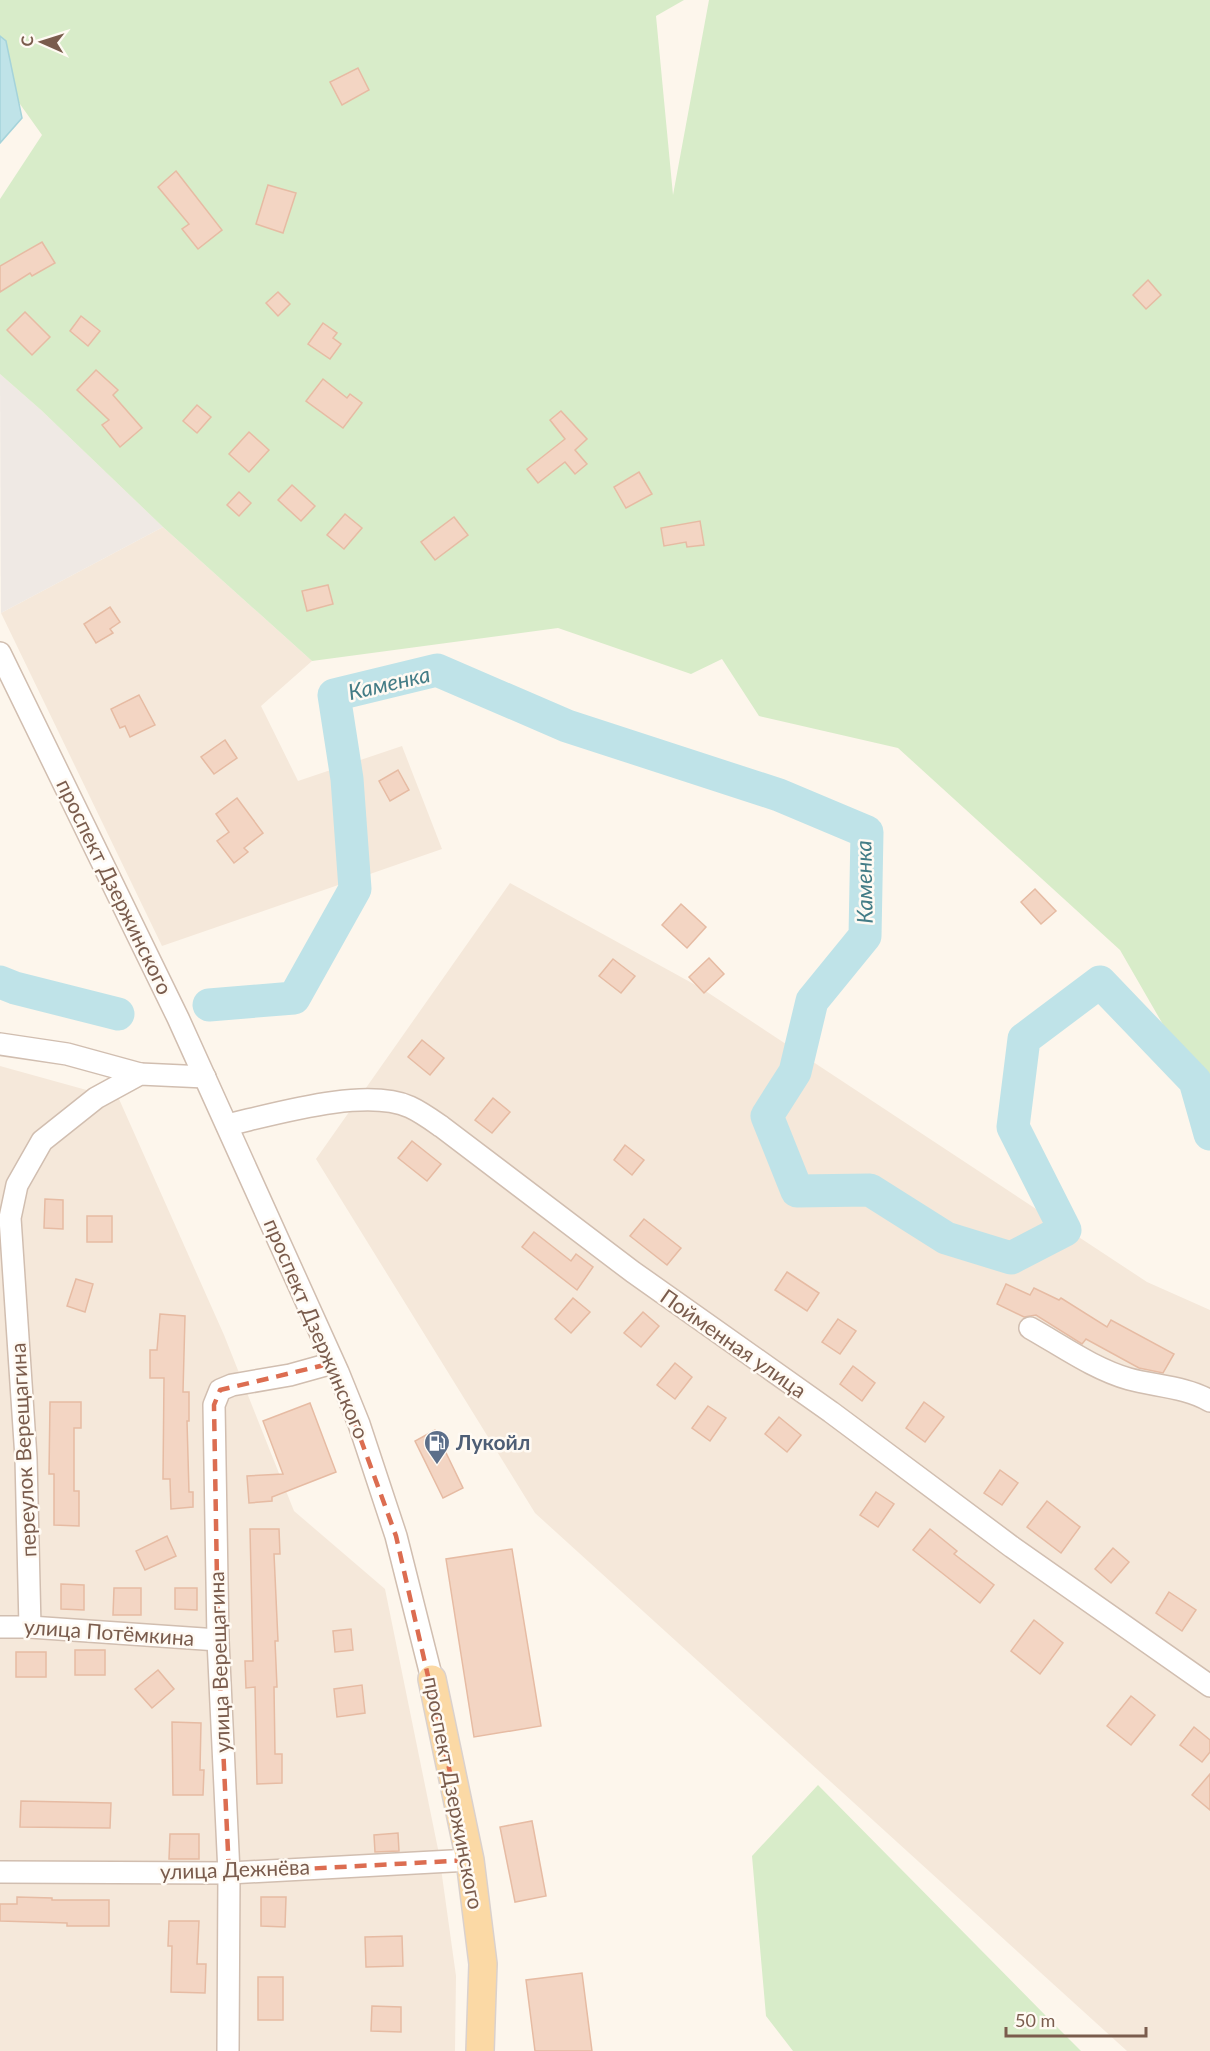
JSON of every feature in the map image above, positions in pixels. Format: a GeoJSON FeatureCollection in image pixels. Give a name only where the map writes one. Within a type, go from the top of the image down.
{"type":"FeatureCollection","features":[{"type":"Feature","properties":{"kind":"main road","name":"проспект Дзержинского"},"geometry":{"type":"LineString","coordinates":[[432,1679],[470,1860],[483,1964],[480,2051]]}},
{"type":"Feature","properties":{"kind":"street","name":"проспект Дзержинского"},"geometry":{"type":"LineString","coordinates":[[0,653],[206,1077],[333,1362],[359,1424],[396,1536],[432,1679]]}},
{"type":"Feature","properties":{"kind":"street"},"geometry":{"type":"LineString","coordinates":[[0,1044],[67,1054],[140,1074],[206,1077]]}},
{"type":"Feature","properties":{"kind":"street","name":"переулок Верещагина"},"geometry":{"type":"LineString","coordinates":[[30,1627],[26,1458],[10,1218],[17,1185],[42,1141],[96,1098],[140,1074]]}},
{"type":"Feature","properties":{"kind":"street","name":"Пойменная улица"},"geometry":{"type":"LineString","coordinates":[[227,1125],[347,1101],[383,1101],[410,1107],[442,1127],[633,1272],[831,1412],[1012,1547],[1210,1686]]}},
{"type":"Feature","properties":{"kind":"street"},"geometry":{"type":"LineString","coordinates":[[1030,1328],[1103,1370],[1129,1379],[1188,1392],[1210,1401]]}},
{"type":"Feature","properties":{"kind":"street","name":"улица Верещагина"},"geometry":{"type":"LineString","coordinates":[[228,2051],[229,1873],[218,1640],[214,1405],[220,1390],[232,1385],[290,1376],[333,1362]]}},
{"type":"Feature","properties":{"kind":"street","name":"улица Потёмкина"},"geometry":{"type":"LineString","coordinates":[[0,1627],[218,1640]]}},
{"type":"Feature","properties":{"kind":"street","name":"улица Дежнёва"},"geometry":{"type":"LineString","coordinates":[[0,1872],[229,1873],[470,1860]]}},
{"type":"Feature","properties":{"kind":"highlighted area"},"geometry":{"type":"Polygon","coordinates":[[[333,1363],[396,1536],[470,1860],[229,1873],[218,1640],[214,1405],[220,1390],[333,1363]]]}},
{"type":"Feature","properties":{"kind":"shaded area"},"geometry":{"type":"Polygon","coordinates":[[[0,374],[41,410],[163,527],[1,613],[0,374]]]}},
{"type":"Feature","properties":{"kind":"shaded area"},"geometry":{"type":"Polygon","coordinates":[[[163,527],[312,661],[261,706],[298,781],[402,746],[442,849],[162,946],[1,613],[163,527]]]}},
{"type":"Feature","properties":{"kind":"shaded area"},"geometry":{"type":"Polygon","coordinates":[[[510,883],[701,988],[1147,1282],[1210,1310],[1210,2051],[1127,2051],[535,1513],[316,1159],[510,883]]]}},
{"type":"Feature","properties":{"kind":"shaded area"},"geometry":{"type":"Polygon","coordinates":[[[0,1066],[119,1099],[224,1335],[294,1511],[385,1589],[439,1854],[456,1976],[455,2051],[0,2051],[0,1066]]]}},
{"type":"Feature","properties":{"kind":"green space"},"geometry":{"type":"Polygon","coordinates":[[[0,0],[684,0],[656,16],[673,195],[709,0],[1210,0],[1210,1106],[1120,950],[898,748],[759,716],[722,659],[691,674],[558,628],[312,661],[163,527],[41,410],[0,374],[0,199],[42,135],[0,76],[0,0]]]}},
{"type":"Feature","properties":{"kind":"green space"},"geometry":{"type":"Polygon","coordinates":[[[818,1785],[1081,2051],[793,2051],[766,2016],[752,1856],[818,1785]]]}},
{"type":"Feature","properties":{"kind":"water"},"geometry":{"type":"Polygon","coordinates":[[[0,36],[6,41],[22,118],[0,143],[0,36]]]}},
{"type":"Feature","properties":{"kind":"building"},"geometry":{"type":"Polygon","coordinates":[[[358,68],[369,90],[342,105],[330,82],[358,68]]]}},
{"type":"Feature","properties":{"kind":"building"},"geometry":{"type":"Polygon","coordinates":[[[176,171],[222,230],[198,249],[182,229],[189,224],[158,187],[176,171]]]}},
{"type":"Feature","properties":{"kind":"building"},"geometry":{"type":"Polygon","coordinates":[[[268,185],[296,193],[283,233],[256,224],[268,185]]]}},
{"type":"Feature","properties":{"kind":"building"},"geometry":{"type":"Polygon","coordinates":[[[42,242],[55,263],[32,276],[30,273],[0,292],[0,266],[42,242]]]}},
{"type":"Feature","properties":{"kind":"building"},"geometry":{"type":"Polygon","coordinates":[[[1148,280],[1161,295],[1146,309],[1133,295],[1148,280]]]}},
{"type":"Feature","properties":{"kind":"building"},"geometry":{"type":"Polygon","coordinates":[[[278,292],[290,304],[278,316],[266,303],[278,292]]]}},
{"type":"Feature","properties":{"kind":"building"},"geometry":{"type":"Polygon","coordinates":[[[25,312],[50,337],[32,355],[7,330],[25,312]]]}},
{"type":"Feature","properties":{"kind":"building"},"geometry":{"type":"Polygon","coordinates":[[[81,316],[100,331],[88,346],[70,331],[81,316]]]}},
{"type":"Feature","properties":{"kind":"building"},"geometry":{"type":"Polygon","coordinates":[[[323,323],[337,333],[333,338],[341,344],[330,359],[308,344],[323,323]]]}},
{"type":"Feature","properties":{"kind":"building"},"geometry":{"type":"Polygon","coordinates":[[[96,370],[118,390],[113,395],[142,428],[120,447],[102,425],[109,420],[77,390],[96,370]]]}},
{"type":"Feature","properties":{"kind":"building"},"geometry":{"type":"Polygon","coordinates":[[[323,379],[347,398],[350,394],[362,403],[343,428],[306,401],[323,379]]]}},
{"type":"Feature","properties":{"kind":"building"},"geometry":{"type":"Polygon","coordinates":[[[197,405],[211,417],[197,433],[183,421],[197,405]]]}},
{"type":"Feature","properties":{"kind":"building"},"geometry":{"type":"Polygon","coordinates":[[[561,411],[587,439],[575,450],[587,464],[575,474],[565,462],[538,483],[527,469],[565,439],[550,420],[561,411]]]}},
{"type":"Feature","properties":{"kind":"building"},"geometry":{"type":"Polygon","coordinates":[[[249,432],[269,450],[249,472],[229,454],[249,432]]]}},
{"type":"Feature","properties":{"kind":"building"},"geometry":{"type":"Polygon","coordinates":[[[639,472],[652,494],[626,508],[614,487],[639,472]]]}},
{"type":"Feature","properties":{"kind":"building"},"geometry":{"type":"Polygon","coordinates":[[[292,485],[315,506],[301,521],[278,500],[292,485]]]}},
{"type":"Feature","properties":{"kind":"building"},"geometry":{"type":"Polygon","coordinates":[[[239,492],[251,503],[239,516],[227,505],[239,492]]]}},
{"type":"Feature","properties":{"kind":"building"},"geometry":{"type":"Polygon","coordinates":[[[345,514],[362,528],[344,549],[327,535],[345,514]]]}},
{"type":"Feature","properties":{"kind":"building"},"geometry":{"type":"Polygon","coordinates":[[[454,517],[468,535],[435,560],[421,542],[454,517]]]}},
{"type":"Feature","properties":{"kind":"building"},"geometry":{"type":"Polygon","coordinates":[[[700,521],[704,545],[687,547],[686,542],[664,546],[661,528],[700,521]]]}},
{"type":"Feature","properties":{"kind":"building"},"geometry":{"type":"Polygon","coordinates":[[[328,585],[333,604],[307,611],[302,591],[328,585]]]}},
{"type":"Feature","properties":{"kind":"building"},"geometry":{"type":"Polygon","coordinates":[[[110,607],[120,622],[110,629],[113,633],[96,643],[84,624],[110,607]]]}},
{"type":"Feature","properties":{"kind":"building"},"geometry":{"type":"Polygon","coordinates":[[[139,695],[155,725],[130,737],[125,726],[120,728],[111,709],[139,695]]]}},
{"type":"Feature","properties":{"kind":"building"},"geometry":{"type":"Polygon","coordinates":[[[225,740],[237,758],[214,774],[201,757],[225,740]]]}},
{"type":"Feature","properties":{"kind":"building"},"geometry":{"type":"Polygon","coordinates":[[[398,770],[409,790],[390,801],[379,781],[398,770]]]}},
{"type":"Feature","properties":{"kind":"building"},"geometry":{"type":"Polygon","coordinates":[[[237,798],[263,833],[244,848],[248,852],[234,863],[217,841],[229,832],[216,814],[237,798]]]}},
{"type":"Feature","properties":{"kind":"building"},"geometry":{"type":"Polygon","coordinates":[[[1035,889],[1056,911],[1041,924],[1021,902],[1035,889]]]}},
{"type":"Feature","properties":{"kind":"building"},"geometry":{"type":"Polygon","coordinates":[[[681,904],[706,927],[687,948],[662,925],[681,904]]]}},
{"type":"Feature","properties":{"kind":"building"},"geometry":{"type":"Polygon","coordinates":[[[709,958],[724,974],[704,993],[689,977],[709,958]]]}},
{"type":"Feature","properties":{"kind":"building"},"geometry":{"type":"Polygon","coordinates":[[[613,959],[635,976],[621,993],[599,976],[613,959]]]}},
{"type":"Feature","properties":{"kind":"building"},"geometry":{"type":"Polygon","coordinates":[[[422,1040],[444,1058],[430,1075],[408,1057],[422,1040]]]}},
{"type":"Feature","properties":{"kind":"building"},"geometry":{"type":"Polygon","coordinates":[[[493,1098],[510,1112],[492,1133],[475,1120],[493,1098]]]}},
{"type":"Feature","properties":{"kind":"building"},"geometry":{"type":"Polygon","coordinates":[[[412,1141],[441,1164],[427,1181],[398,1158],[412,1141]]]}},
{"type":"Feature","properties":{"kind":"building"},"geometry":{"type":"Polygon","coordinates":[[[625,1145],[644,1160],[632,1175],[614,1160],[625,1145]]]}},
{"type":"Feature","properties":{"kind":"building"},"geometry":{"type":"Polygon","coordinates":[[[45,1199],[63,1200],[63,1229],[44,1228],[45,1199]]]}},
{"type":"Feature","properties":{"kind":"building"},"geometry":{"type":"Polygon","coordinates":[[[87,1216],[112,1216],[112,1242],[87,1242],[87,1216]]]}},
{"type":"Feature","properties":{"kind":"building"},"geometry":{"type":"Polygon","coordinates":[[[644,1219],[681,1248],[667,1265],[630,1236],[644,1219]]]}},
{"type":"Feature","properties":{"kind":"building"},"geometry":{"type":"Polygon","coordinates":[[[534,1232],[571,1261],[576,1254],[593,1267],[577,1290],[522,1247],[534,1232]]]}},
{"type":"Feature","properties":{"kind":"building"},"geometry":{"type":"Polygon","coordinates":[[[787,1272],[819,1293],[807,1311],[775,1290],[787,1272]]]}},
{"type":"Feature","properties":{"kind":"building"},"geometry":{"type":"Polygon","coordinates":[[[76,1279],[93,1284],[85,1312],[67,1306],[76,1279]]]}},
{"type":"Feature","properties":{"kind":"building"},"geometry":{"type":"Polygon","coordinates":[[[1006,1284],[1030,1295],[1034,1288],[1059,1300],[1061,1298],[1107,1327],[1111,1320],[1174,1354],[1163,1373],[1139,1368],[1086,1339],[1082,1344],[1036,1315],[1024,1317],[997,1304],[1006,1284]]]}},
{"type":"Feature","properties":{"kind":"building"},"geometry":{"type":"Polygon","coordinates":[[[573,1298],[590,1312],[571,1333],[555,1319],[573,1298]]]}},
{"type":"Feature","properties":{"kind":"building"},"geometry":{"type":"Polygon","coordinates":[[[643,1312],[659,1326],[641,1347],[624,1333],[643,1312]]]}},
{"type":"Feature","properties":{"kind":"building"},"geometry":{"type":"Polygon","coordinates":[[[160,1314],[185,1316],[183,1392],[189,1392],[189,1421],[187,1421],[189,1492],[193,1492],[193,1507],[171,1509],[170,1479],[163,1479],[164,1378],[150,1378],[150,1350],[157,1350],[160,1314]]]}},
{"type":"Feature","properties":{"kind":"building"},"geometry":{"type":"Polygon","coordinates":[[[838,1319],[856,1331],[840,1354],[822,1342],[838,1319]]]}},
{"type":"Feature","properties":{"kind":"building"},"geometry":{"type":"Polygon","coordinates":[[[675,1363],[692,1377],[675,1399],[657,1385],[675,1363]]]}},
{"type":"Feature","properties":{"kind":"building"},"geometry":{"type":"Polygon","coordinates":[[[853,1366],[875,1383],[862,1401],[840,1384],[853,1366]]]}},
{"type":"Feature","properties":{"kind":"building"},"geometry":{"type":"Polygon","coordinates":[[[50,1402],[81,1402],[81,1428],[74,1428],[74,1491],[79,1491],[79,1526],[54,1525],[54,1474],[49,1474],[50,1402]]]}},
{"type":"Feature","properties":{"kind":"building"},"geometry":{"type":"Polygon","coordinates":[[[924,1402],[944,1417],[925,1442],[906,1428],[924,1402]]]}},
{"type":"Feature","properties":{"kind":"building"},"geometry":{"type":"Polygon","coordinates":[[[310,1403],[336,1472],[272,1497],[272,1501],[249,1503],[247,1476],[283,1474],[263,1421],[310,1403]]]}},
{"type":"Feature","properties":{"kind":"building"},"geometry":{"type":"Polygon","coordinates":[[[708,1406],[726,1418],[710,1441],[692,1428],[708,1406]]]}},
{"type":"Feature","properties":{"kind":"building"},"geometry":{"type":"Polygon","coordinates":[[[779,1417],[801,1435],[787,1452],[765,1434],[779,1417]]]}},
{"type":"Feature","properties":{"kind":"building"},"geometry":{"type":"Polygon","coordinates":[[[435,1430],[463,1488],[443,1498],[415,1441],[435,1430]]]}},
{"type":"Feature","properties":{"kind":"building"},"geometry":{"type":"Polygon","coordinates":[[[1000,1470],[1018,1483],[1002,1505],[984,1493],[1000,1470]]]}},
{"type":"Feature","properties":{"kind":"building"},"geometry":{"type":"Polygon","coordinates":[[[876,1492],[894,1504],[878,1527],[860,1515],[876,1492]]]}},
{"type":"Feature","properties":{"kind":"building"},"geometry":{"type":"Polygon","coordinates":[[[1047,1501],[1080,1527],[1061,1553],[1027,1527],[1047,1501]]]}},
{"type":"Feature","properties":{"kind":"building"},"geometry":{"type":"Polygon","coordinates":[[[250,1529],[279,1529],[280,1554],[274,1554],[278,1641],[275,1641],[277,1687],[274,1687],[275,1754],[282,1754],[282,1783],[257,1784],[255,1687],[246,1688],[245,1661],[253,1661],[250,1529]]]}},
{"type":"Feature","properties":{"kind":"building"},"geometry":{"type":"Polygon","coordinates":[[[930,1529],[957,1551],[954,1554],[994,1585],[980,1603],[913,1550],[930,1529]]]}},
{"type":"Feature","properties":{"kind":"building"},"geometry":{"type":"Polygon","coordinates":[[[167,1536],[176,1556],[145,1570],[136,1551],[167,1536]]]}},
{"type":"Feature","properties":{"kind":"building"},"geometry":{"type":"Polygon","coordinates":[[[1113,1548],[1129,1562],[1111,1583],[1095,1569],[1113,1548]]]}},
{"type":"Feature","properties":{"kind":"building"},"geometry":{"type":"Polygon","coordinates":[[[512,1549],[541,1726],[474,1737],[446,1559],[512,1549]]]}},
{"type":"Feature","properties":{"kind":"building"},"geometry":{"type":"Polygon","coordinates":[[[61,1584],[84,1585],[84,1610],[61,1609],[61,1584]]]}},
{"type":"Feature","properties":{"kind":"building"},"geometry":{"type":"Polygon","coordinates":[[[114,1588],[141,1588],[141,1615],[113,1615],[114,1588]]]}},
{"type":"Feature","properties":{"kind":"building"},"geometry":{"type":"Polygon","coordinates":[[[175,1588],[197,1588],[197,1610],[175,1609],[175,1588]]]}},
{"type":"Feature","properties":{"kind":"building"},"geometry":{"type":"Polygon","coordinates":[[[1169,1592],[1196,1610],[1182,1631],[1156,1613],[1169,1592]]]}},
{"type":"Feature","properties":{"kind":"building"},"geometry":{"type":"Polygon","coordinates":[[[1034,1620],[1063,1643],[1040,1674],[1011,1651],[1034,1620]]]}},
{"type":"Feature","properties":{"kind":"building"},"geometry":{"type":"Polygon","coordinates":[[[351,1629],[353,1650],[335,1652],[333,1631],[351,1629]]]}},
{"type":"Feature","properties":{"kind":"building"},"geometry":{"type":"Polygon","coordinates":[[[75,1650],[105,1650],[105,1675],[75,1675],[75,1650]]]}},
{"type":"Feature","properties":{"kind":"building"},"geometry":{"type":"Polygon","coordinates":[[[16,1652],[46,1652],[46,1677],[16,1677],[16,1652]]]}},
{"type":"Feature","properties":{"kind":"building"},"geometry":{"type":"Polygon","coordinates":[[[158,1670],[174,1689],[152,1708],[135,1689],[158,1670]]]}},
{"type":"Feature","properties":{"kind":"building"},"geometry":{"type":"Polygon","coordinates":[[[362,1685],[365,1713],[337,1717],[334,1689],[362,1685]]]}},
{"type":"Feature","properties":{"kind":"building"},"geometry":{"type":"Polygon","coordinates":[[[1131,1696],[1155,1715],[1131,1745],[1107,1726],[1131,1696]]]}},
{"type":"Feature","properties":{"kind":"building"},"geometry":{"type":"Polygon","coordinates":[[[172,1722],[201,1723],[200,1770],[204,1770],[203,1795],[173,1795],[172,1722]]]}},
{"type":"Feature","properties":{"kind":"building"},"geometry":{"type":"Polygon","coordinates":[[[1194,1727],[1210,1740],[1210,1752],[1202,1762],[1180,1745],[1194,1727]]]}},
{"type":"Feature","properties":{"kind":"building"},"geometry":{"type":"Polygon","coordinates":[[[1210,1774],[1210,1810],[1192,1795],[1210,1774]]]}},
{"type":"Feature","properties":{"kind":"building"},"geometry":{"type":"Polygon","coordinates":[[[21,1801],[111,1803],[110,1828],[20,1827],[21,1801]]]}},
{"type":"Feature","properties":{"kind":"building"},"geometry":{"type":"Polygon","coordinates":[[[532,1821],[546,1896],[515,1902],[500,1827],[532,1821]]]}},
{"type":"Feature","properties":{"kind":"building"},"geometry":{"type":"Polygon","coordinates":[[[398,1833],[399,1851],[375,1852],[374,1835],[398,1833]]]}},
{"type":"Feature","properties":{"kind":"building"},"geometry":{"type":"Polygon","coordinates":[[[170,1834],[199,1834],[199,1859],[169,1859],[170,1834]]]}},
{"type":"Feature","properties":{"kind":"building"},"geometry":{"type":"Polygon","coordinates":[[[17,1897],[52,1898],[52,1900],[109,1900],[109,1926],[67,1926],[67,1923],[0,1921],[0,1904],[17,1904],[17,1897]]]}},
{"type":"Feature","properties":{"kind":"building"},"geometry":{"type":"Polygon","coordinates":[[[261,1897],[286,1897],[285,1927],[261,1926],[261,1897]]]}},
{"type":"Feature","properties":{"kind":"building"},"geometry":{"type":"Polygon","coordinates":[[[169,1921],[199,1921],[197,1964],[206,1964],[205,1993],[171,1992],[172,1946],[168,1946],[169,1921]]]}},
{"type":"Feature","properties":{"kind":"building"},"geometry":{"type":"Polygon","coordinates":[[[402,1936],[403,1966],[366,1967],[365,1937],[402,1936]]]}},
{"type":"Feature","properties":{"kind":"building"},"geometry":{"type":"Polygon","coordinates":[[[582,1973],[592,2051],[535,2051],[526,1980],[582,1973]]]}},
{"type":"Feature","properties":{"kind":"building"},"geometry":{"type":"Polygon","coordinates":[[[258,1977],[283,1977],[283,2020],[258,2020],[258,1977]]]}},
{"type":"Feature","properties":{"kind":"building"},"geometry":{"type":"Polygon","coordinates":[[[372,2006],[401,2007],[401,2032],[371,2031],[372,2006]]]}},
{"type":"Feature","properties":{"kind":"waterway","name":"Каменка"},"geometry":{"type":"LineString","coordinates":[[209,1005],[294,998],[355,889],[347,779],[334,695],[437,670],[567,726],[779,795],[867,832],[865,936],[812,1001],[795,1072],[767,1116],[797,1191],[870,1190],[946,1238],[1011,1258],[1065,1230],[1013,1127],[1024,1039],[1100,982],[1195,1081],[1210,1134]]}},
{"type":"Feature","properties":{"kind":"waterway","name":"Каменка"},"geometry":{"type":"LineString","coordinates":[[0,982],[15,988],[118,1014]]}},
{"type":"Feature","properties":{"kind":"place","name":"Лукойл"},"geometry":{"type":"Point","coordinates":[437,1466]}}]}
